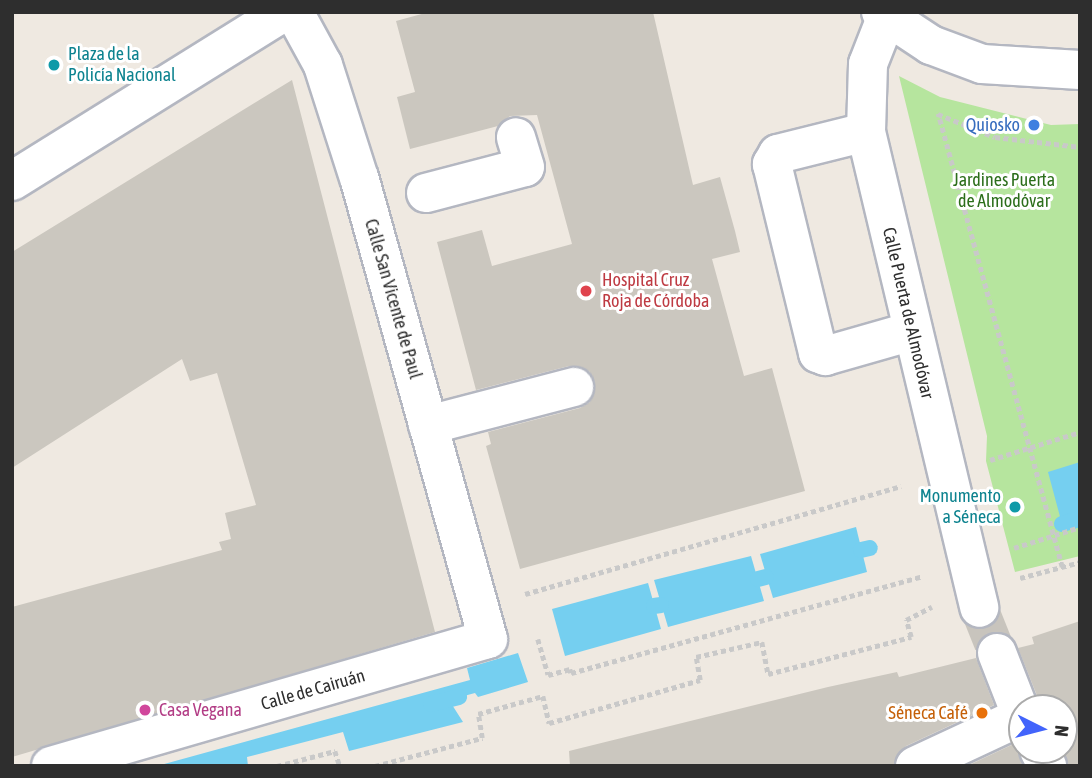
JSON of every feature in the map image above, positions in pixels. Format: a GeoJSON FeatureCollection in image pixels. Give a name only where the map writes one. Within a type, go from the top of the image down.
{"type":"FeatureCollection","features":[{"type":"Feature","properties":{"kind":"street"},"geometry":{"type":"LineString","coordinates":[[12,181],[283,12]]}},
{"type":"Feature","properties":{"kind":"street","name":"Calle San Vicente de Paul"},"geometry":{"type":"LineString","coordinates":[[294,12],[323,65],[474,592]]}},
{"type":"Feature","properties":{"kind":"street"},"geometry":{"type":"LineString","coordinates":[[884,15],[930,45],[982,64],[1080,70]]}},
{"type":"Feature","properties":{"kind":"street","name":"Calle Puerta de Almodóvar"},"geometry":{"type":"LineString","coordinates":[[884,15],[868,64],[866,132],[979,608]]}},
{"type":"Feature","properties":{"kind":"street"},"geometry":{"type":"LineString","coordinates":[[866,132],[778,154],[772,164],[818,353],[825,356],[913,331]]}},
{"type":"Feature","properties":{"kind":"street"},"geometry":{"type":"LineString","coordinates":[[426,192],[525,167],[516,137]]}},
{"type":"Feature","properties":{"kind":"street"},"geometry":{"type":"LineString","coordinates":[[428,425],[574,387]]}},
{"type":"Feature","properties":{"kind":"street","name":"Calle de Cairuán"},"geometry":{"type":"LineString","coordinates":[[51,766],[488,639],[474,592]]}},
{"type":"Feature","properties":{"kind":"street"},"geometry":{"type":"LineString","coordinates":[[997,653],[1013,694]]}},
{"type":"Feature","properties":{"kind":"street"},"geometry":{"type":"LineString","coordinates":[[915,766],[1008,723]]}},
{"type":"Feature","properties":{"kind":"path"},"geometry":{"type":"LineString","coordinates":[[1062,567],[938,114],[995,137],[1080,146]]}},
{"type":"Feature","properties":{"kind":"path"},"geometry":{"type":"LineString","coordinates":[[1029,448],[1080,432]]}},
{"type":"Feature","properties":{"kind":"path"},"geometry":{"type":"LineString","coordinates":[[528,603],[524,591],[897,487]]}},
{"type":"Feature","properties":{"kind":"path"},"geometry":{"type":"LineString","coordinates":[[1053,535],[1080,527]]}},
{"type":"Feature","properties":{"kind":"path"},"geometry":{"type":"LineString","coordinates":[[534,627],[548,675],[570,669],[571,673],[923,575]]}},
{"type":"Feature","properties":{"kind":"path"},"geometry":{"type":"LineString","coordinates":[[374,766],[482,738],[478,714],[543,696],[549,723],[700,680],[696,657],[762,642],[768,674],[911,637],[906,620],[923,611]]}},
{"type":"Feature","properties":{"kind":"path"},"geometry":{"type":"LineString","coordinates":[[277,766],[335,751],[340,766]]}},
{"type":"Feature","properties":{"kind":"green space","name":"Jardines Puerta de Almodóvar"},"geometry":{"type":"Polygon","coordinates":[[[899,76],[940,97],[1051,125],[1080,124],[1080,556],[1015,572],[986,461],[987,436],[899,76]]]}},
{"type":"Feature","properties":{"kind":"water"},"geometry":{"type":"Polygon","coordinates":[[[1080,462],[1080,519],[1062,524],[1048,472],[1080,462]]]}},
{"type":"Feature","properties":{"kind":"water"},"geometry":{"type":"Polygon","coordinates":[[[856,527],[867,572],[773,598],[760,554],[856,527]]]}},
{"type":"Feature","properties":{"kind":"water"},"geometry":{"type":"Polygon","coordinates":[[[751,556],[764,601],[668,627],[654,580],[751,556]]]}},
{"type":"Feature","properties":{"kind":"water"},"geometry":{"type":"Polygon","coordinates":[[[648,583],[661,629],[565,656],[552,609],[648,583]]]}},
{"type":"Feature","properties":{"kind":"water"},"geometry":{"type":"Polygon","coordinates":[[[518,653],[528,682],[478,697],[475,693],[449,700],[463,722],[349,751],[343,732],[247,757],[248,766],[157,766],[470,680],[467,668],[518,653]]]}},
{"type":"Feature","properties":{"kind":"building","name":"Hospital Cruz Roja de Córdoba"},"geometry":{"type":"Polygon","coordinates":[[[429,12],[653,12],[693,185],[720,177],[735,231],[740,252],[712,259],[744,376],[772,368],[805,491],[520,569],[486,446],[491,444],[488,432],[580,408],[590,402],[595,382],[589,371],[569,366],[476,390],[437,242],[482,230],[492,266],[572,244],[537,115],[510,116],[498,126],[410,149],[397,97],[415,92],[396,21],[429,12]]]}},
{"type":"Feature","properties":{"kind":"building"},"geometry":{"type":"Polygon","coordinates":[[[292,80],[435,632],[12,757],[12,607],[222,550],[219,542],[231,539],[225,513],[256,505],[217,373],[190,381],[182,359],[12,468],[12,252],[292,80]]]}},
{"type":"Feature","properties":{"kind":"building"},"geometry":{"type":"Polygon","coordinates":[[[1080,621],[1080,766],[1068,764],[1078,764],[1078,694],[1036,694],[1018,648],[1034,644],[1032,637],[1080,621]]]}},
{"type":"Feature","properties":{"kind":"building"},"geometry":{"type":"Polygon","coordinates":[[[976,658],[994,705],[906,746],[893,766],[570,766],[569,751],[828,687],[897,672],[899,677],[976,658]]]}},
{"type":"Feature","properties":{"kind":"building"},"geometry":{"type":"Polygon","coordinates":[[[1008,747],[1008,764],[1022,766],[967,766],[1008,747]]]}},
{"type":"Feature","properties":{"kind":"waterway"},"geometry":{"type":"LineString","coordinates":[[1062,524],[1080,519]]}},
{"type":"Feature","properties":{"kind":"waterway"},"geometry":{"type":"LineString","coordinates":[[861,550],[870,548]]}},
{"type":"Feature","properties":{"kind":"waterway"},"geometry":{"type":"LineString","coordinates":[[758,579],[766,577]]}},
{"type":"Feature","properties":{"kind":"waterway"},"geometry":{"type":"LineString","coordinates":[[654,606],[661,605]]}},
{"type":"Feature","properties":{"kind":"waterway"},"geometry":{"type":"LineString","coordinates":[[431,704],[459,697]]}},
{"type":"Feature","properties":{"kind":"tunnel"},"geometry":{"type":"LineString","coordinates":[[979,608],[997,653]]}},
{"type":"Feature","properties":{"kind":"place","name":"Plaza de la Policía Nacional"},"geometry":{"type":"Point","coordinates":[54,65]}},
{"type":"Feature","properties":{"kind":"place","name":"Quiosko"},"geometry":{"type":"Point","coordinates":[1034,125]}},
{"type":"Feature","properties":{"kind":"place","name":"Hospital Cruz Roja de Córdoba"},"geometry":{"type":"Point","coordinates":[586,291]}},
{"type":"Feature","properties":{"kind":"place","name":"Monumento a Séneca"},"geometry":{"type":"Point","coordinates":[1015,507]}},
{"type":"Feature","properties":{"kind":"place","name":"Casa Vegana"},"geometry":{"type":"Point","coordinates":[145,710]}},
{"type":"Feature","properties":{"kind":"place","name":"Séneca Café"},"geometry":{"type":"Point","coordinates":[982,713]}}]}
